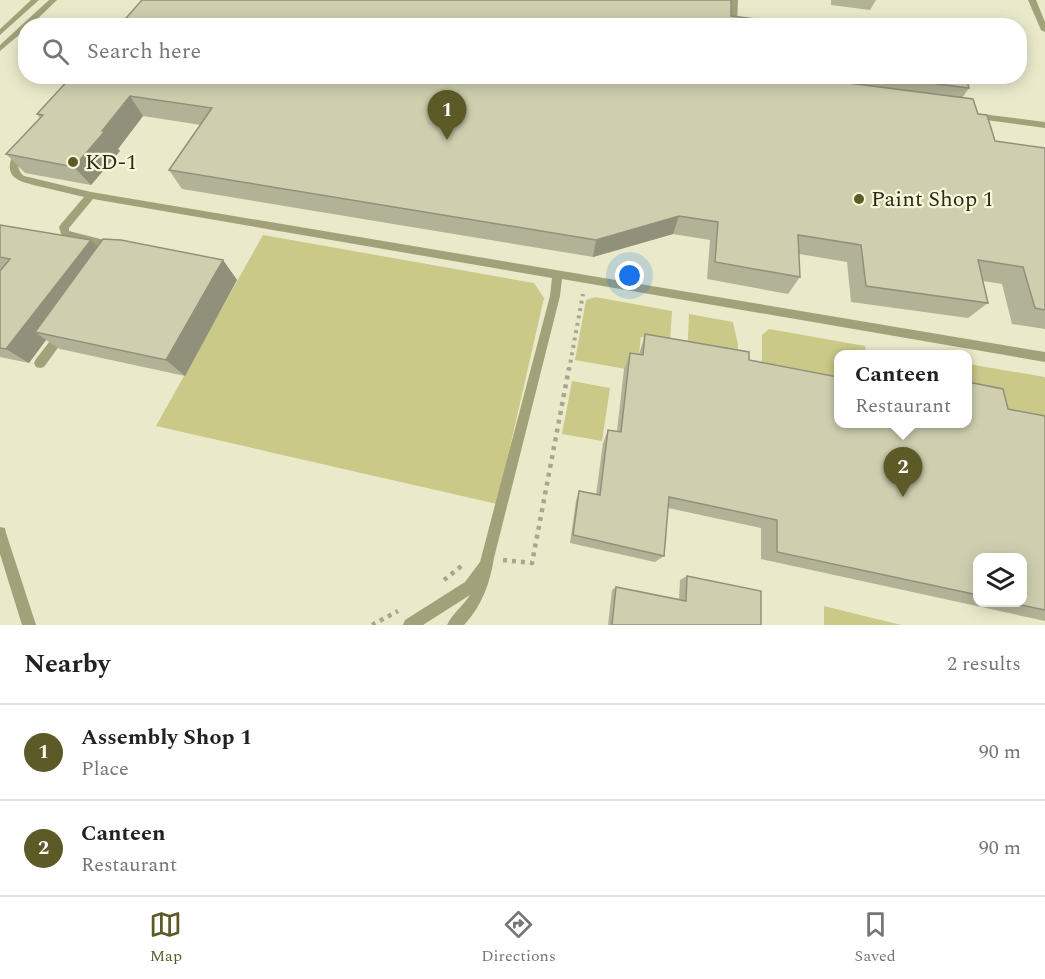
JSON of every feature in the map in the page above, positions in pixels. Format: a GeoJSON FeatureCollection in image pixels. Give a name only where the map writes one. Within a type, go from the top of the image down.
{"type":"FeatureCollection","features":[{"type":"Feature","properties":{"kind":"lane"},"geometry":{"type":"LineString","coordinates":[[0,33],[36,0]]}},
{"type":"Feature","properties":{"kind":"lane"},"geometry":{"type":"LineString","coordinates":[[34,18],[53,0]]}},
{"type":"Feature","properties":{"kind":"lane"},"geometry":{"type":"LineString","coordinates":[[733,18],[734,0]]}},
{"type":"Feature","properties":{"kind":"lane"},"geometry":{"type":"LineString","coordinates":[[1032,0],[1045,30]]}},
{"type":"Feature","properties":{"kind":"lane"},"geometry":{"type":"LineString","coordinates":[[0,49],[18,32]]}},
{"type":"Feature","properties":{"kind":"lane"},"geometry":{"type":"LineString","coordinates":[[962,114],[1045,125]]}},
{"type":"Feature","properties":{"kind":"lane"},"geometry":{"type":"LineString","coordinates":[[24,143],[14,158],[15,175],[26,182],[91,195],[1045,357]]}},
{"type":"Feature","properties":{"kind":"lane"},"geometry":{"type":"LineString","coordinates":[[91,195],[63,231],[69,236],[116,248],[115,261]]}},
{"type":"Feature","properties":{"kind":"lane"},"geometry":{"type":"LineString","coordinates":[[454,625],[479,595],[555,296],[558,274]]}},
{"type":"Feature","properties":{"kind":"lane"},"geometry":{"type":"LineString","coordinates":[[40,363],[67,326]]}},
{"type":"Feature","properties":{"kind":"lane"},"geometry":{"type":"LineString","coordinates":[[0,532],[28,625]]}},
{"type":"Feature","properties":{"kind":"lane"},"geometry":{"type":"LineString","coordinates":[[410,625],[470,587],[487,558]]}},
{"type":"Feature","properties":{"kind":"path"},"geometry":{"type":"LineString","coordinates":[[487,558],[532,563],[581,295],[588,293]]}},
{"type":"Feature","properties":{"kind":"path"},"geometry":{"type":"LineString","coordinates":[[438,586],[465,563]]}},
{"type":"Feature","properties":{"kind":"path"},"geometry":{"type":"LineString","coordinates":[[372,625],[401,609]]}},
{"type":"Feature","properties":{"kind":"shaded area"},"geometry":{"type":"Polygon","coordinates":[[[263,235],[534,283],[544,298],[497,504],[156,426],[263,235]]]}},
{"type":"Feature","properties":{"kind":"shaded area"},"geometry":{"type":"Polygon","coordinates":[[[595,297],[672,311],[670,342],[641,337],[637,371],[575,360],[586,300],[595,297]]]}},
{"type":"Feature","properties":{"kind":"shaded area"},"geometry":{"type":"Polygon","coordinates":[[[689,314],[733,322],[738,345],[737,368],[687,359],[689,314]]]}},
{"type":"Feature","properties":{"kind":"shaded area"},"geometry":{"type":"Polygon","coordinates":[[[769,329],[865,346],[866,350],[834,350],[834,395],[762,381],[762,335],[769,329]]]}},
{"type":"Feature","properties":{"kind":"shaded area"},"geometry":{"type":"Polygon","coordinates":[[[972,365],[1045,377],[1045,436],[972,404],[972,365]]]}},
{"type":"Feature","properties":{"kind":"shaded area"},"geometry":{"type":"Polygon","coordinates":[[[572,381],[610,388],[602,441],[562,434],[572,381]]]}},
{"type":"Feature","properties":{"kind":"shaded area"},"geometry":{"type":"Polygon","coordinates":[[[824,606],[901,625],[824,625],[824,606]]]}},
{"type":"Feature","properties":{"kind":"building"},"geometry":{"type":"Polygon","coordinates":[[[142,0],[731,0],[731,16],[748,18],[126,18],[142,0]]]}},
{"type":"Feature","properties":{"kind":"building"},"geometry":{"type":"Polygon","coordinates":[[[65,84],[856,84],[973,99],[978,114],[987,115],[995,141],[1045,148],[1045,310],[1035,308],[1023,267],[978,260],[988,303],[866,286],[861,245],[798,235],[800,277],[715,262],[718,222],[679,216],[596,240],[169,170],[212,108],[130,96],[102,131],[105,131],[74,167],[6,154],[43,115],[37,114],[65,84]]]}},
{"type":"Feature","properties":{"kind":"building"},"geometry":{"type":"Polygon","coordinates":[[[938,84],[968,84],[969,88],[938,84]]]}},
{"type":"Feature","properties":{"kind":"building"},"geometry":{"type":"Polygon","coordinates":[[[0,225],[91,240],[6,349],[0,348],[0,271],[10,259],[0,257],[0,225]]]}},
{"type":"Feature","properties":{"kind":"building"},"geometry":{"type":"Polygon","coordinates":[[[103,239],[121,240],[223,260],[166,360],[35,332],[103,239]]]}},
{"type":"Feature","properties":{"kind":"building"},"geometry":{"type":"Polygon","coordinates":[[[645,334],[749,352],[749,360],[834,376],[834,428],[972,428],[972,383],[1003,389],[1008,409],[1045,416],[1045,610],[1027,606],[1027,553],[973,553],[973,594],[777,552],[777,520],[669,497],[664,556],[573,535],[579,491],[600,495],[608,430],[621,432],[630,353],[643,355],[645,334]]]}},
{"type":"Feature","properties":{"kind":"building"},"geometry":{"type":"Polygon","coordinates":[[[687,576],[761,591],[761,625],[612,625],[616,587],[686,601],[687,576]]]}},
{"type":"Feature","properties":{"kind":"place","name":"Assembly Shop 1"},"geometry":{"type":"Point","coordinates":[447,140]}},
{"type":"Feature","properties":{"kind":"place","name":"KD-1"},"geometry":{"type":"Point","coordinates":[73,162]}},
{"type":"Feature","properties":{"kind":"place","name":"Paint Shop 1"},"geometry":{"type":"Point","coordinates":[859,199]}},
{"type":"Feature","properties":{"kind":"place","name":"Canteen"},"geometry":{"type":"Point","coordinates":[903,497]}}]}
